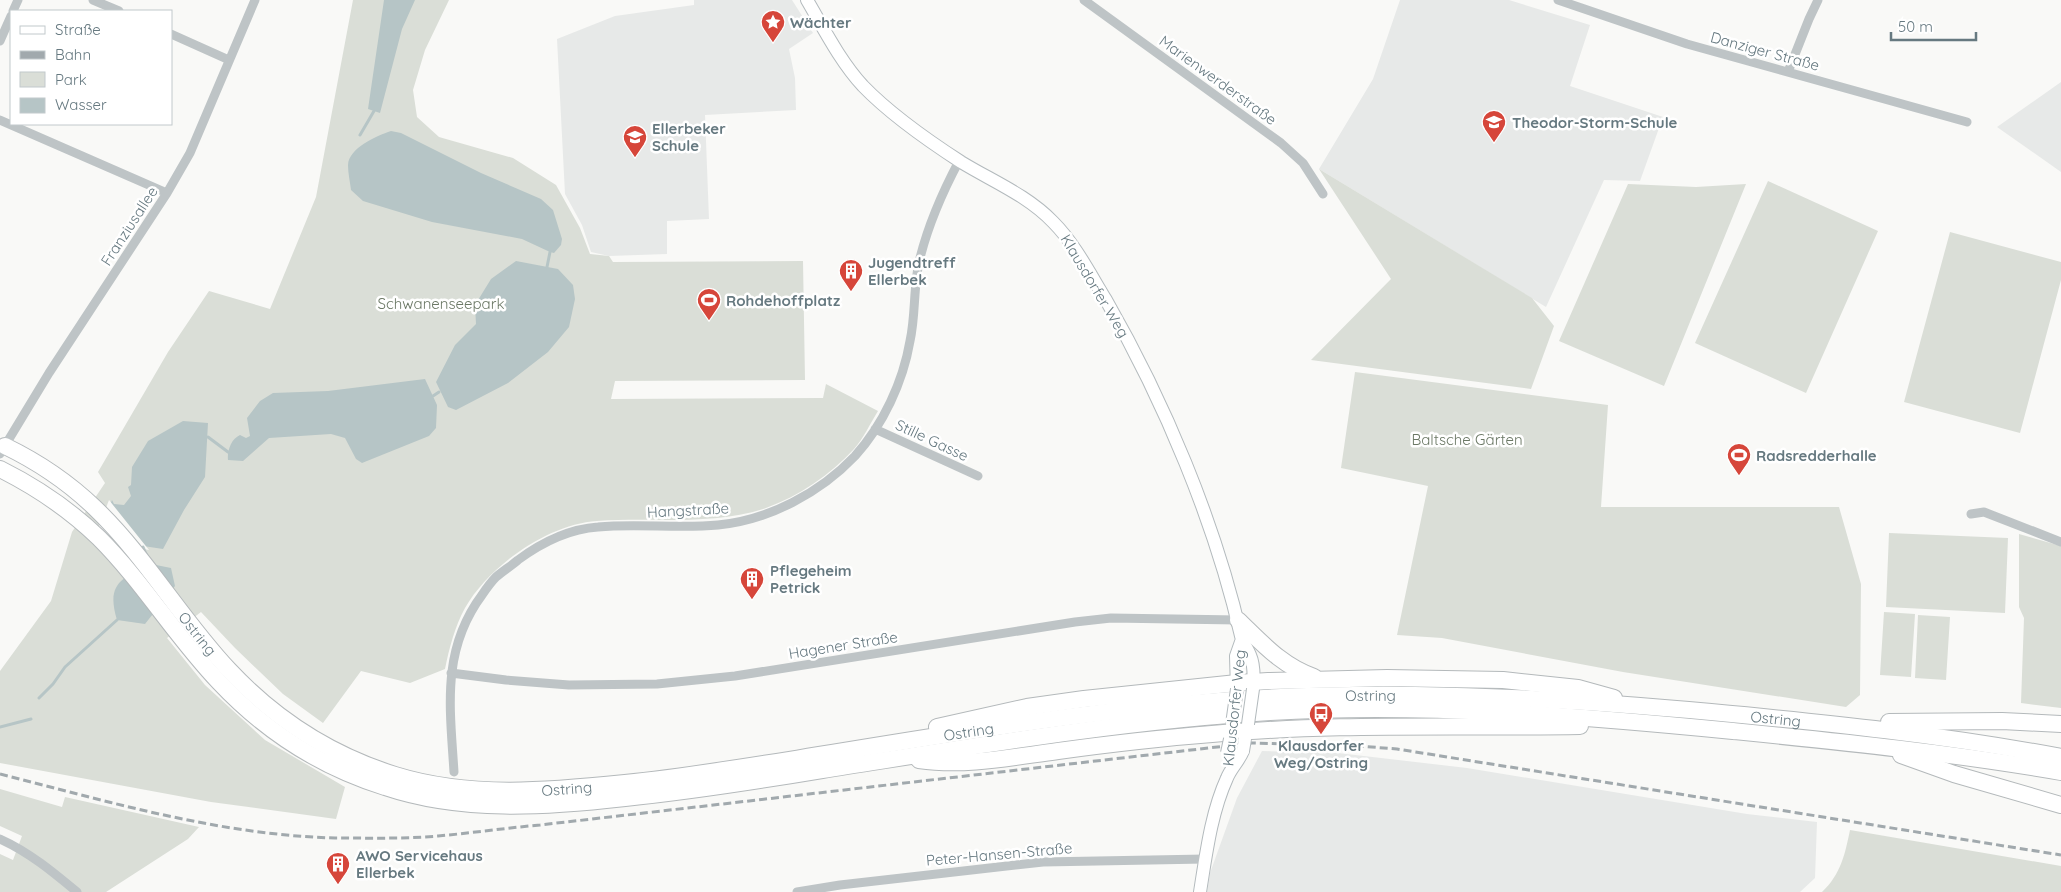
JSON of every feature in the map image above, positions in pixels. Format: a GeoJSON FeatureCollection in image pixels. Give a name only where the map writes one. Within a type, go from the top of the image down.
{"type":"FeatureCollection","features":[{"type":"Feature","properties":{"kind":"highway","name":"Ostring"},"geometry":{"type":"LineString","coordinates":[[2,450],[29,458],[77,492],[103,516],[122,538],[184,629],[207,669],[270,728],[293,744],[352,776],[423,798],[489,806],[545,805],[600,801],[688,792],[1141,723],[1271,712],[1385,710],[1495,711],[1632,721],[1878,746],[1977,758],[2061,772]]}},
{"type":"Feature","properties":{"kind":"highway","name":"Ostring"},"geometry":{"type":"LineString","coordinates":[[0,468],[65,509],[99,539],[184,629],[248,690],[302,731],[328,747],[359,761],[394,774],[428,783],[488,790],[542,790],[594,786],[722,771],[886,744],[1114,711],[1208,702],[1321,695],[1459,695],[1635,705],[1844,724],[2061,756]]}},
{"type":"Feature","properties":{"kind":"highway"},"geometry":{"type":"LineString","coordinates":[[1238,620],[1277,658],[1292,668],[1321,680]]}},
{"type":"Feature","properties":{"kind":"highway"},"geometry":{"type":"LineString","coordinates":[[886,744],[940,726],[1027,707],[1119,694],[1321,680],[1387,678],[1518,681],[1596,692],[1635,705]]}},
{"type":"Feature","properties":{"kind":"highway"},"geometry":{"type":"LineString","coordinates":[[902,758],[941,763],[979,761],[1118,743],[1322,727],[1590,726],[1632,721]]}},
{"type":"Feature","properties":{"kind":"highway"},"geometry":{"type":"LineString","coordinates":[[1844,724],[1950,721],[2061,724]]}},
{"type":"Feature","properties":{"kind":"highway"},"geometry":{"type":"LineString","coordinates":[[1878,746],[1954,774],[2061,805]]}},
{"type":"Feature","properties":{"kind":"street"},"geometry":{"type":"LineString","coordinates":[[93,0],[117,10]]}},
{"type":"Feature","properties":{"kind":"street","name":"Franziusallee"},"geometry":{"type":"LineString","coordinates":[[2,450],[49,373],[167,193],[190,153],[255,0]]}},
{"type":"Feature","properties":{"kind":"street","name":"Klausdorfer Weg"},"geometry":{"type":"LineString","coordinates":[[807,0],[846,64],[863,85],[915,130],[960,161],[1020,195],[1038,208],[1062,232],[1087,269],[1138,360],[1184,461],[1208,523],[1238,620],[1242,639],[1251,656],[1253,685],[1217,809],[1205,859],[1200,892]]}},
{"type":"Feature","properties":{"kind":"street","name":"Marienwerderstraße"},"geometry":{"type":"LineString","coordinates":[[1084,0],[1281,142],[1302,163],[1323,194]]}},
{"type":"Feature","properties":{"kind":"street","name":"Danziger Straße"},"geometry":{"type":"LineString","coordinates":[[1558,0],[1580,3],[1687,44],[1966,122]]}},
{"type":"Feature","properties":{"kind":"street"},"geometry":{"type":"LineString","coordinates":[[1788,72],[1818,0]]}},
{"type":"Feature","properties":{"kind":"street"},"geometry":{"type":"LineString","coordinates":[[0,41],[10,18]]}},
{"type":"Feature","properties":{"kind":"street"},"geometry":{"type":"LineString","coordinates":[[172,34],[230,60]]}},
{"type":"Feature","properties":{"kind":"street"},"geometry":{"type":"LineString","coordinates":[[11,125],[167,193]]}},
{"type":"Feature","properties":{"kind":"street","name":"Hangstraße"},"geometry":{"type":"LineString","coordinates":[[454,772],[450,710],[454,656],[469,613],[495,578],[535,547],[564,535],[596,527],[719,525],[766,514],[806,496],[832,477],[856,455],[875,429],[894,396],[910,342],[919,261],[932,215],[960,161]]}},
{"type":"Feature","properties":{"kind":"street","name":"Stille Gasse"},"geometry":{"type":"LineString","coordinates":[[875,429],[978,476]]}},
{"type":"Feature","properties":{"kind":"street"},"geometry":{"type":"LineString","coordinates":[[1971,514],[1984,512],[2061,542]]}},
{"type":"Feature","properties":{"kind":"street","name":"Hagener Straße"},"geometry":{"type":"LineString","coordinates":[[452,673],[569,685],[657,684],[735,676],[1075,622],[1120,618],[1238,620]]}},
{"type":"Feature","properties":{"kind":"street","name":"Klausdorfer Weg"},"geometry":{"type":"LineString","coordinates":[[1227,777],[1227,753],[1239,734],[1236,656],[1242,639]]}},
{"type":"Feature","properties":{"kind":"street"},"geometry":{"type":"LineString","coordinates":[[0,839],[15,846],[48,868],[77,892]]}},
{"type":"Feature","properties":{"kind":"street","name":"Peter-Hansen-Straße"},"geometry":{"type":"LineString","coordinates":[[797,892],[869,881],[1043,862],[1205,859]]}},
{"type":"Feature","properties":{"kind":"shaded area","name":"Ellerbeker Schule"},"geometry":{"type":"Polygon","coordinates":[[[694,0],[792,0],[813,33],[789,49],[795,78],[796,110],[705,115],[709,219],[667,221],[667,254],[609,256],[591,252],[582,225],[565,194],[557,39],[615,16],[694,5],[694,0]]]}},
{"type":"Feature","properties":{"kind":"shaded area","name":"Theodor-Storm-Schule"},"geometry":{"type":"Polygon","coordinates":[[[1400,0],[1509,0],[1590,25],[1570,86],[1663,117],[1640,181],[1604,180],[1546,307],[1319,169],[1373,79],[1400,0]]]}},
{"type":"Feature","properties":{"kind":"shaded area"},"geometry":{"type":"Polygon","coordinates":[[[2061,82],[2061,172],[1997,127],[2061,82]]]}},
{"type":"Feature","properties":{"kind":"shaded area"},"geometry":{"type":"Polygon","coordinates":[[[1262,751],[1338,753],[1467,768],[1747,814],[1817,822],[1815,878],[1800,892],[1207,892],[1210,873],[1237,798],[1262,751]]]}},
{"type":"Feature","properties":{"kind":"green space","name":"Schwanenseepark"},"geometry":{"type":"Polygon","coordinates":[[[353,0],[449,0],[425,50],[413,90],[417,117],[439,137],[513,158],[556,185],[580,228],[590,254],[609,256],[613,262],[803,261],[805,380],[615,381],[611,399],[823,398],[826,384],[878,411],[857,445],[835,468],[802,491],[766,508],[745,514],[703,519],[597,521],[559,530],[540,539],[504,563],[476,592],[458,622],[445,669],[410,683],[361,671],[323,723],[283,694],[201,612],[167,638],[205,685],[265,740],[345,787],[336,819],[211,802],[0,763],[0,671],[51,601],[72,532],[105,483],[98,472],[168,352],[209,291],[270,309],[316,197],[353,0]]]}},
{"type":"Feature","properties":{"kind":"green space"},"geometry":{"type":"Polygon","coordinates":[[[1319,169],[1532,298],[1554,326],[1531,389],[1311,360],[1391,279],[1319,169]]]}},
{"type":"Feature","properties":{"kind":"green space"},"geometry":{"type":"Polygon","coordinates":[[[1768,181],[1878,231],[1806,393],[1695,343],[1768,181]]]}},
{"type":"Feature","properties":{"kind":"green space"},"geometry":{"type":"Polygon","coordinates":[[[1628,184],[1696,187],[1746,184],[1664,386],[1559,341],[1628,184]]]}},
{"type":"Feature","properties":{"kind":"green space"},"geometry":{"type":"Polygon","coordinates":[[[1950,232],[2061,262],[2061,280],[2020,433],[1904,402],[1950,232]]]}},
{"type":"Feature","properties":{"kind":"green space","name":"Baltsche Gärten"},"geometry":{"type":"Polygon","coordinates":[[[1355,372],[1608,405],[1601,507],[1839,507],[1861,584],[1860,695],[1846,707],[1623,672],[1442,638],[1397,635],[1428,486],[1341,468],[1355,372]]]}},
{"type":"Feature","properties":{"kind":"green space"},"geometry":{"type":"Polygon","coordinates":[[[1889,533],[2008,538],[2005,613],[1886,607],[1889,533]]]}},
{"type":"Feature","properties":{"kind":"green space"},"geometry":{"type":"Polygon","coordinates":[[[2019,534],[2061,546],[2061,708],[2021,703],[2024,618],[2019,607],[2019,534]]]}},
{"type":"Feature","properties":{"kind":"green space"},"geometry":{"type":"Polygon","coordinates":[[[1884,612],[1915,614],[1911,677],[1880,675],[1884,612]]]}},
{"type":"Feature","properties":{"kind":"green space"},"geometry":{"type":"Polygon","coordinates":[[[1918,615],[1950,617],[1946,680],[1915,678],[1918,615]]]}},
{"type":"Feature","properties":{"kind":"green space"},"geometry":{"type":"Polygon","coordinates":[[[0,789],[62,807],[65,797],[199,827],[188,839],[106,892],[0,892],[0,854],[13,860],[22,836],[0,826],[0,789]]]}},
{"type":"Feature","properties":{"kind":"green space"},"geometry":{"type":"Polygon","coordinates":[[[1850,830],[2061,866],[2061,892],[1822,892],[1838,871],[1850,830]]]}},
{"type":"Feature","properties":{"kind":"water"},"geometry":{"type":"Polygon","coordinates":[[[384,0],[415,0],[402,29],[380,113],[368,109],[384,0]]]}},
{"type":"Feature","properties":{"kind":"water"},"geometry":{"type":"Polygon","coordinates":[[[391,131],[401,133],[481,173],[541,199],[553,210],[562,239],[561,245],[554,253],[522,239],[432,222],[363,201],[351,190],[348,168],[350,159],[358,148],[378,136],[391,131]]]}},
{"type":"Feature","properties":{"kind":"water"},"geometry":{"type":"Polygon","coordinates":[[[516,261],[558,269],[573,285],[575,299],[569,327],[548,352],[508,383],[456,410],[448,407],[436,382],[455,345],[476,324],[475,305],[491,279],[516,261]]]}},
{"type":"Feature","properties":{"kind":"water"},"geometry":{"type":"Polygon","coordinates":[[[425,379],[437,405],[436,428],[429,436],[362,463],[356,459],[345,438],[331,434],[269,438],[243,461],[228,460],[229,449],[234,439],[240,435],[246,438],[250,436],[247,418],[260,401],[273,393],[328,391],[425,379]]]}},
{"type":"Feature","properties":{"kind":"water"},"geometry":{"type":"Polygon","coordinates":[[[183,421],[208,423],[205,477],[184,510],[163,549],[97,539],[112,500],[114,504],[124,505],[131,496],[128,487],[131,485],[132,467],[148,441],[183,421]]]}},
{"type":"Feature","properties":{"kind":"water"},"geometry":{"type":"Polygon","coordinates":[[[151,564],[171,568],[175,586],[145,624],[117,620],[113,598],[115,590],[124,578],[151,564]]]}},
{"type":"Feature","properties":{"kind":"pier"},"geometry":{"type":"Polygon","coordinates":[[[109,500],[149,550],[144,549],[110,560],[94,539],[109,500]]]}},
{"type":"Feature","properties":{"kind":"waterway"},"geometry":{"type":"LineString","coordinates":[[360,135],[374,111]]}},
{"type":"Feature","properties":{"kind":"waterway"},"geometry":{"type":"LineString","coordinates":[[547,267],[550,252]]}},
{"type":"Feature","properties":{"kind":"waterway"},"geometry":{"type":"LineString","coordinates":[[433,396],[439,392]]}},
{"type":"Feature","properties":{"kind":"waterway"},"geometry":{"type":"LineString","coordinates":[[208,437],[228,452]]}},
{"type":"Feature","properties":{"kind":"waterway"},"geometry":{"type":"LineString","coordinates":[[143,547],[147,556]]}},
{"type":"Feature","properties":{"kind":"waterway"},"geometry":{"type":"LineString","coordinates":[[39,698],[53,684],[65,667],[117,620]]}},
{"type":"Feature","properties":{"kind":"waterway"},"geometry":{"type":"LineString","coordinates":[[0,727],[31,719]]}},
{"type":"Feature","properties":{"kind":"railway"},"geometry":{"type":"LineString","coordinates":[[0,774],[124,806],[207,824],[250,831],[292,836],[399,838],[438,836],[540,825],[1252,743],[1359,746],[1397,749],[2061,855]]}},
{"type":"Feature","properties":{"kind":"place","name":"Wächter"},"geometry":{"type":"Point","coordinates":[773,43]}},
{"type":"Feature","properties":{"kind":"place","name":"Theodor-Storm-Schule"},"geometry":{"type":"Point","coordinates":[1494,143]}},
{"type":"Feature","properties":{"kind":"place","name":"Ellerbeker Schule"},"geometry":{"type":"Point","coordinates":[635,158]}},
{"type":"Feature","properties":{"kind":"place","name":"Jugendtreff Ellerbek"},"geometry":{"type":"Point","coordinates":[851,292]}},
{"type":"Feature","properties":{"kind":"place","name":"Rohdehoffplatz"},"geometry":{"type":"Point","coordinates":[709,321]}},
{"type":"Feature","properties":{"kind":"place","name":"Radsredderhalle"},"geometry":{"type":"Point","coordinates":[1739,476]}},
{"type":"Feature","properties":{"kind":"place","name":"Pflegeheim Petrick"},"geometry":{"type":"Point","coordinates":[752,600]}},
{"type":"Feature","properties":{"kind":"place","name":"Klausdorfer Weg/Ostring"},"geometry":{"type":"Point","coordinates":[1321,735]}},
{"type":"Feature","properties":{"kind":"place","name":"AWO Servicehaus Ellerbek"},"geometry":{"type":"Point","coordinates":[338,885]}}]}
